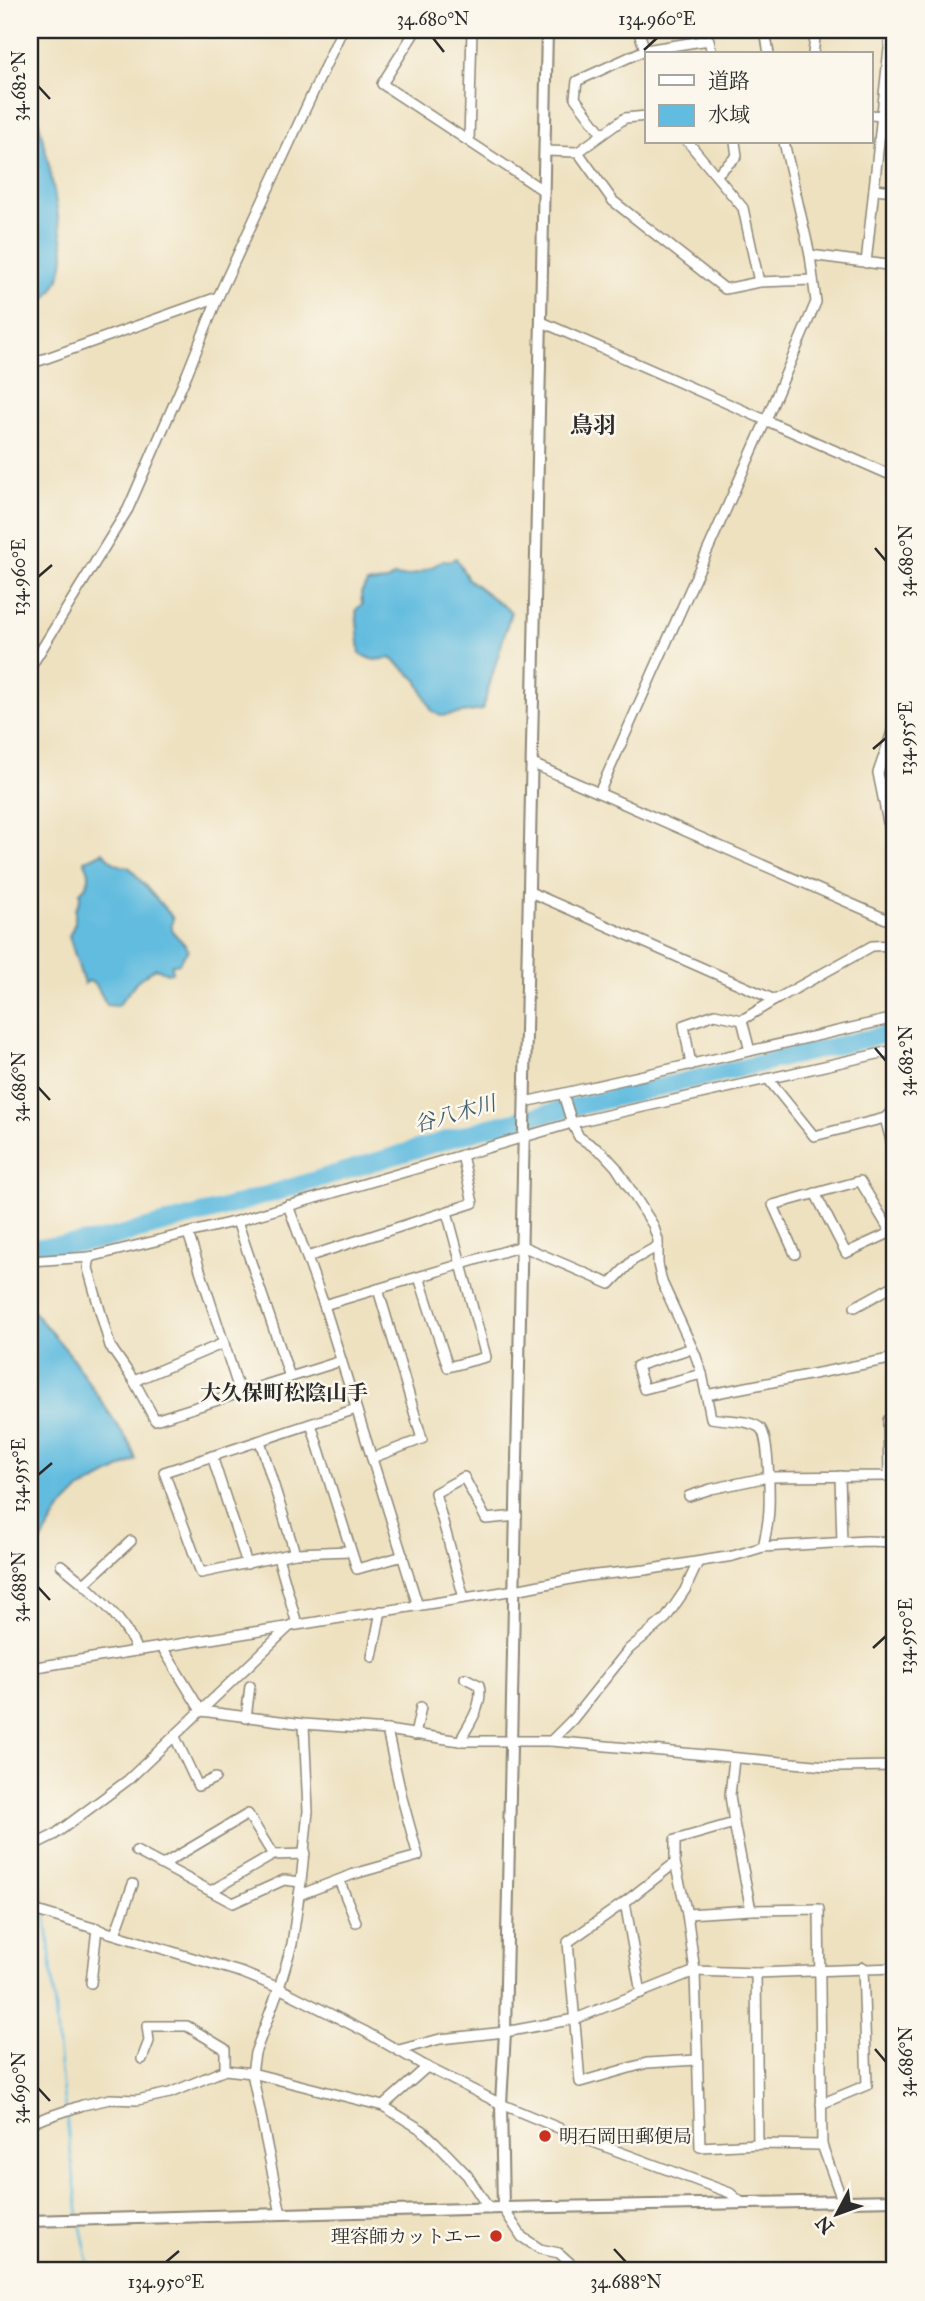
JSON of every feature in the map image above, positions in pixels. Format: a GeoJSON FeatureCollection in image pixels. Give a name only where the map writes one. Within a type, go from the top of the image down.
{"type":"FeatureCollection","features":[{"type":"Feature","properties":{"kind":"street"},"geometry":{"type":"LineString","coordinates":[[30,668],[128,509],[218,297],[342,30]]}},
{"type":"Feature","properties":{"kind":"street"},"geometry":{"type":"LineString","coordinates":[[416,30],[382,84],[544,191]]}},
{"type":"Feature","properties":{"kind":"street"},"geometry":{"type":"LineString","coordinates":[[469,141],[472,30]]}},
{"type":"Feature","properties":{"kind":"street"},"geometry":{"type":"LineString","coordinates":[[547,30],[517,1516],[501,2104],[503,2208],[522,2238],[540,2249],[559,2253],[579,2271]]}},
{"type":"Feature","properties":{"kind":"street"},"geometry":{"type":"LineString","coordinates":[[638,30],[646,52],[709,40],[712,52]]}},
{"type":"Feature","properties":{"kind":"street"},"geometry":{"type":"LineString","coordinates":[[765,30],[769,52]]}},
{"type":"Feature","properties":{"kind":"street"},"geometry":{"type":"LineString","coordinates":[[813,52],[816,30]]}},
{"type":"Feature","properties":{"kind":"street"},"geometry":{"type":"LineString","coordinates":[[866,263],[891,30]]}},
{"type":"Feature","properties":{"kind":"street"},"geometry":{"type":"LineString","coordinates":[[602,134],[575,98],[577,81],[645,52]]}},
{"type":"Feature","properties":{"kind":"street"},"geometry":{"type":"LineString","coordinates":[[872,114],[895,117]]}},
{"type":"Feature","properties":{"kind":"street"},"geometry":{"type":"LineString","coordinates":[[545,151],[578,152],[625,118],[645,116]]}},
{"type":"Feature","properties":{"kind":"street"},"geometry":{"type":"LineString","coordinates":[[690,144],[743,208],[759,282]]}},
{"type":"Feature","properties":{"kind":"street"},"geometry":{"type":"LineString","coordinates":[[716,175],[737,156],[734,144]]}},
{"type":"Feature","properties":{"kind":"street"},"geometry":{"type":"LineString","coordinates":[[599,793],[816,302],[810,255],[784,144]]}},
{"type":"Feature","properties":{"kind":"street"},"geometry":{"type":"LineString","coordinates":[[578,152],[613,201],[725,289],[759,282],[813,280]]}},
{"type":"Feature","properties":{"kind":"street"},"geometry":{"type":"LineString","coordinates":[[874,189],[895,191]]}},
{"type":"Feature","properties":{"kind":"street"},"geometry":{"type":"LineString","coordinates":[[810,255],[895,266]]}},
{"type":"Feature","properties":{"kind":"street"},"geometry":{"type":"LineString","coordinates":[[30,364],[218,297]]}},
{"type":"Feature","properties":{"kind":"street"},"geometry":{"type":"LineString","coordinates":[[542,322],[895,477]]}},
{"type":"Feature","properties":{"kind":"street"},"geometry":{"type":"LineString","coordinates":[[895,723],[878,773],[895,858]]}},
{"type":"Feature","properties":{"kind":"street"},"geometry":{"type":"LineString","coordinates":[[533,764],[895,923]]}},
{"type":"Feature","properties":{"kind":"street"},"geometry":{"type":"LineString","coordinates":[[530,892],[775,1000]]}},
{"type":"Feature","properties":{"kind":"street"},"geometry":{"type":"LineString","coordinates":[[691,1065],[684,1025],[715,1014],[742,1020],[872,946],[895,945]]}},
{"type":"Feature","properties":{"kind":"street"},"geometry":{"type":"LineString","coordinates":[[525,1102],[895,1018]]}},
{"type":"Feature","properties":{"kind":"street"},"geometry":{"type":"LineString","coordinates":[[742,1020],[750,1051]]}},
{"type":"Feature","properties":{"kind":"street"},"geometry":{"type":"LineString","coordinates":[[30,1261],[90,1257],[237,1222],[572,1123],[895,1050]]}},
{"type":"Feature","properties":{"kind":"street"},"geometry":{"type":"LineString","coordinates":[[768,1079],[814,1136],[885,1118],[895,1108]]}},
{"type":"Feature","properties":{"kind":"street"},"geometry":{"type":"LineString","coordinates":[[563,1094],[579,1138],[603,1153],[616,1167],[653,1225],[662,1282],[702,1374],[711,1418],[751,1424],[764,1433],[768,1518],[763,1547]]}},
{"type":"Feature","properties":{"kind":"street"},"geometry":{"type":"LineString","coordinates":[[885,1118],[895,1156]]}},
{"type":"Feature","properties":{"kind":"street"},"geometry":{"type":"LineString","coordinates":[[307,1257],[472,1203],[462,1154]]}},
{"type":"Feature","properties":{"kind":"street"},"geometry":{"type":"LineString","coordinates":[[795,1254],[773,1205],[815,1193],[860,1181],[894,1234],[846,1253],[815,1193]]}},
{"type":"Feature","properties":{"kind":"street"},"geometry":{"type":"LineString","coordinates":[[288,1205],[324,1305],[418,1606]]}},
{"type":"Feature","properties":{"kind":"street"},"geometry":{"type":"LineString","coordinates":[[419,1277],[448,1367],[486,1357],[447,1212]]}},
{"type":"Feature","properties":{"kind":"street"},"geometry":{"type":"LineString","coordinates":[[237,1222],[290,1377]]}},
{"type":"Feature","properties":{"kind":"street"},"geometry":{"type":"LineString","coordinates":[[188,1233],[240,1393]]}},
{"type":"Feature","properties":{"kind":"street"},"geometry":{"type":"LineString","coordinates":[[324,1305],[522,1246],[610,1284],[633,1259],[658,1246]]}},
{"type":"Feature","properties":{"kind":"street"},"geometry":{"type":"LineString","coordinates":[[90,1257],[88,1268],[110,1346],[134,1381],[155,1420],[341,1361]]}},
{"type":"Feature","properties":{"kind":"street"},"geometry":{"type":"LineString","coordinates":[[855,1307],[895,1285]]}},
{"type":"Feature","properties":{"kind":"street"},"geometry":{"type":"LineString","coordinates":[[372,1458],[422,1439],[378,1289]]}},
{"type":"Feature","properties":{"kind":"street"},"geometry":{"type":"LineString","coordinates":[[134,1381],[224,1343]]}},
{"type":"Feature","properties":{"kind":"street"},"geometry":{"type":"LineString","coordinates":[[692,1348],[637,1366],[643,1389],[702,1374]]}},
{"type":"Feature","properties":{"kind":"street"},"geometry":{"type":"LineString","coordinates":[[706,1395],[895,1358]]}},
{"type":"Feature","properties":{"kind":"street"},"geometry":{"type":"LineString","coordinates":[[350,1551],[295,1553],[201,1573],[164,1472],[356,1409]]}},
{"type":"Feature","properties":{"kind":"street"},"geometry":{"type":"LineString","coordinates":[[690,1496],[768,1477],[890,1476],[888,1420],[895,1420]]}},
{"type":"Feature","properties":{"kind":"street"},"geometry":{"type":"LineString","coordinates":[[311,1424],[357,1569],[403,1556]]}},
{"type":"Feature","properties":{"kind":"street"},"geometry":{"type":"LineString","coordinates":[[260,1441],[295,1553]]}},
{"type":"Feature","properties":{"kind":"street"},"geometry":{"type":"LineString","coordinates":[[212,1456],[247,1564]]}},
{"type":"Feature","properties":{"kind":"street"},"geometry":{"type":"LineString","coordinates":[[840,1476],[842,1543]]}},
{"type":"Feature","properties":{"kind":"street"},"geometry":{"type":"LineString","coordinates":[[464,1598],[435,1493],[464,1477],[486,1519],[517,1516]]}},
{"type":"Feature","properties":{"kind":"street"},"geometry":{"type":"LineString","coordinates":[[84,1584],[131,1541]]}},
{"type":"Feature","properties":{"kind":"street"},"geometry":{"type":"LineString","coordinates":[[30,1668],[515,1590],[586,1576],[698,1562],[763,1547],[895,1542]]}},
{"type":"Feature","properties":{"kind":"street"},"geometry":{"type":"LineString","coordinates":[[278,1557],[294,1625]]}},
{"type":"Feature","properties":{"kind":"street"},"geometry":{"type":"LineString","coordinates":[[551,1741],[573,1719],[629,1649],[666,1618],[698,1562]]}},
{"type":"Feature","properties":{"kind":"street"},"geometry":{"type":"LineString","coordinates":[[61,1565],[114,1612],[130,1634],[137,1651]]}},
{"type":"Feature","properties":{"kind":"street"},"geometry":{"type":"LineString","coordinates":[[372,1657],[380,1611]]}},
{"type":"Feature","properties":{"kind":"street"},"geometry":{"type":"LineString","coordinates":[[30,1847],[54,1835],[128,1780],[230,1681],[294,1625]]}},
{"type":"Feature","properties":{"kind":"street"},"geometry":{"type":"LineString","coordinates":[[162,1647],[201,1711]]}},
{"type":"Feature","properties":{"kind":"street"},"geometry":{"type":"LineString","coordinates":[[460,1741],[479,1706],[481,1689],[479,1685],[465,1678]]}},
{"type":"Feature","properties":{"kind":"street"},"geometry":{"type":"LineString","coordinates":[[246,1717],[250,1686]]}},
{"type":"Feature","properties":{"kind":"street"},"geometry":{"type":"LineString","coordinates":[[415,1735],[421,1707]]}},
{"type":"Feature","properties":{"kind":"street"},"geometry":{"type":"LineString","coordinates":[[201,1711],[304,1724],[387,1730],[460,1741],[551,1741],[837,1767],[895,1766]]}},
{"type":"Feature","properties":{"kind":"street"},"geometry":{"type":"LineString","coordinates":[[281,2214],[252,2073],[255,2053],[292,1944],[305,1854],[308,1811],[304,1724]]}},
{"type":"Feature","properties":{"kind":"street"},"geometry":{"type":"LineString","coordinates":[[299,1895],[418,1856],[387,1730]]}},
{"type":"Feature","properties":{"kind":"street"},"geometry":{"type":"LineString","coordinates":[[175,1737],[198,1786],[215,1778]]}},
{"type":"Feature","properties":{"kind":"street"},"geometry":{"type":"LineString","coordinates":[[734,1759],[730,1795],[751,1910]]}},
{"type":"Feature","properties":{"kind":"street"},"geometry":{"type":"LineString","coordinates":[[162,1865],[248,1814],[273,1855]]}},
{"type":"Feature","properties":{"kind":"street"},"geometry":{"type":"LineString","coordinates":[[734,1823],[675,1840],[675,1863],[687,1914],[695,1971],[700,2147],[822,2145]]}},
{"type":"Feature","properties":{"kind":"street"},"geometry":{"type":"LineString","coordinates":[[136,1851],[233,1903],[284,1880],[301,1882]]}},
{"type":"Feature","properties":{"kind":"street"},"geometry":{"type":"LineString","coordinates":[[211,1891],[273,1855],[305,1854]]}},
{"type":"Feature","properties":{"kind":"street"},"geometry":{"type":"LineString","coordinates":[[675,1863],[568,1942],[580,2082],[647,2063],[697,2060]]}},
{"type":"Feature","properties":{"kind":"street"},"geometry":{"type":"LineString","coordinates":[[339,1880],[356,1922]]}},
{"type":"Feature","properties":{"kind":"street"},"geometry":{"type":"LineString","coordinates":[[115,1934],[133,1884]]}},
{"type":"Feature","properties":{"kind":"street"},"geometry":{"type":"LineString","coordinates":[[625,1902],[640,1993]]}},
{"type":"Feature","properties":{"kind":"street"},"geometry":{"type":"LineString","coordinates":[[30,1909],[243,1973],[279,1988],[501,2104],[585,2139],[730,2193],[742,2203]]}},
{"type":"Feature","properties":{"kind":"street"},"geometry":{"type":"LineString","coordinates":[[687,1914],[819,1909],[822,2145],[842,2200]]}},
{"type":"Feature","properties":{"kind":"street"},"geometry":{"type":"LineString","coordinates":[[91,1983],[97,1928]]}},
{"type":"Feature","properties":{"kind":"street"},"geometry":{"type":"LineString","coordinates":[[399,2050],[440,2039],[505,2032],[575,2019],[695,1971],[756,1973],[863,1967],[895,1968]]}},
{"type":"Feature","properties":{"kind":"street"},"geometry":{"type":"LineString","coordinates":[[821,2104],[867,2085],[863,1967]]}},
{"type":"Feature","properties":{"kind":"street"},"geometry":{"type":"LineString","coordinates":[[756,1973],[758,2144]]}},
{"type":"Feature","properties":{"kind":"street"},"geometry":{"type":"LineString","coordinates":[[142,2059],[149,2041],[147,2026],[187,2026],[225,2049],[225,2070]]}},
{"type":"Feature","properties":{"kind":"street"},"geometry":{"type":"LineString","coordinates":[[383,2106],[427,2067]]}},
{"type":"Feature","properties":{"kind":"street"},"geometry":{"type":"LineString","coordinates":[[30,2123],[110,2099],[137,2100],[170,2093],[225,2070],[252,2073],[383,2106],[422,2130],[435,2142],[467,2175],[489,2209]]}},
{"type":"Feature","properties":{"kind":"street"},"geometry":{"type":"LineString","coordinates":[[30,2221],[895,2200]]}},
{"type":"Feature","properties":{"kind":"water"},"geometry":{"type":"Polygon","coordinates":[[[30,92],[51,173],[64,255],[61,273],[54,288],[30,313],[30,92]]]}},
{"type":"Feature","properties":{"kind":"water"},"geometry":{"type":"Polygon","coordinates":[[[456,558],[468,579],[511,612],[482,710],[441,716],[432,711],[417,680],[391,658],[374,660],[360,654],[356,610],[362,604],[361,593],[367,583],[387,581],[394,576],[413,575],[444,560],[456,558]]]}},
{"type":"Feature","properties":{"kind":"water"},"geometry":{"type":"Polygon","coordinates":[[[103,852],[114,863],[129,867],[173,918],[172,928],[188,950],[178,964],[172,964],[172,972],[167,973],[156,968],[138,980],[118,1006],[107,1005],[96,985],[89,981],[84,984],[69,936],[75,923],[80,892],[89,878],[84,861],[103,852]]]}},
{"type":"Feature","properties":{"kind":"water"},"geometry":{"type":"Polygon","coordinates":[[[30,1308],[69,1353],[130,1444],[136,1460],[81,1489],[59,1511],[34,1554],[30,1556],[30,1308]]]}},
{"type":"Feature","properties":{"kind":"waterway","name":"谷八木川"},"geometry":{"type":"LineString","coordinates":[[30,1248],[97,1241],[220,1209],[489,1127],[895,1032]]}},
{"type":"Feature","properties":{"kind":"waterway"},"geometry":{"type":"LineString","coordinates":[[30,1852],[36,1866],[45,1910]]}},
{"type":"Feature","properties":{"kind":"waterway"},"geometry":{"type":"LineString","coordinates":[[46,1916],[65,2108]]}},
{"type":"Feature","properties":{"kind":"waterway"},"geometry":{"type":"LineString","coordinates":[[66,2115],[79,2216]]}},
{"type":"Feature","properties":{"kind":"waterway"},"geometry":{"type":"LineString","coordinates":[[80,2222],[90,2271]]}},
{"type":"Feature","properties":{"kind":"waterway"},"geometry":{"type":"LineString","coordinates":[[334,2271],[353,2263],[384,2271]]}},
{"type":"Feature","properties":{"kind":"place","name":"明石岡田郵便局"},"geometry":{"type":"Point","coordinates":[545,2136]}},
{"type":"Feature","properties":{"kind":"place","name":"理容師カットエー"},"geometry":{"type":"Point","coordinates":[496,2236]}},
{"type":"Feature","properties":{"kind":"district","name":"鳥羽"},"geometry":{"type":"Point","coordinates":[593,425]}},
{"type":"Feature","properties":{"kind":"district","name":"大久保町松陰山手"},"geometry":{"type":"Point","coordinates":[284,1393]}}]}
